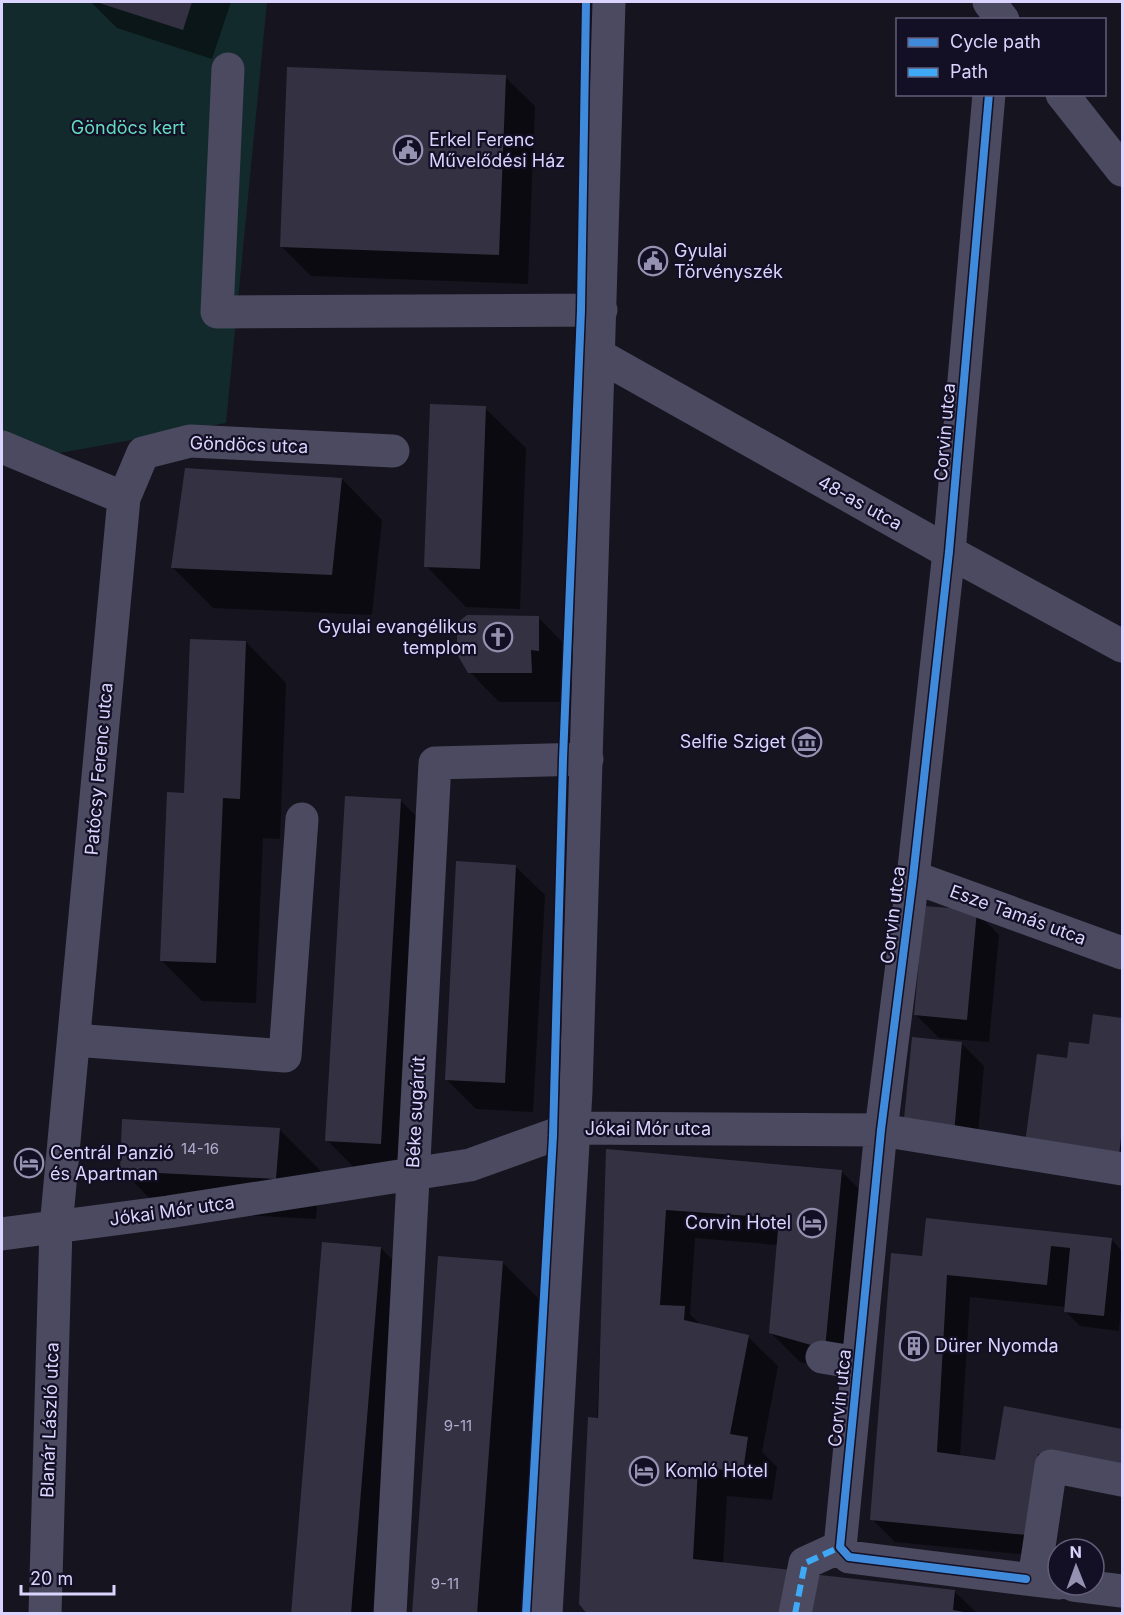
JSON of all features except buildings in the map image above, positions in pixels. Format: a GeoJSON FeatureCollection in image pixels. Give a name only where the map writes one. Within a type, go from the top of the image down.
{"type":"FeatureCollection","features":[{"type":"Feature","properties":{"kind":"street"},"geometry":{"type":"LineString","coordinates":[[546,1614],[573,1128],[600,356],[609,2]]}},
{"type":"Feature","properties":{"kind":"street"},"geometry":{"type":"LineString","coordinates":[[228,69],[217,312],[601,310]]}},
{"type":"Feature","properties":{"kind":"street","name":"Corvin utca"},"geometry":{"type":"LineString","coordinates":[[840,1546],[881,1130],[913,877],[949,552],[989,96]]}},
{"type":"Feature","properties":{"kind":"street"},"geometry":{"type":"LineString","coordinates":[[1064,96],[1122,170]]}},
{"type":"Feature","properties":{"kind":"street","name":"48-as utca"},"geometry":{"type":"LineString","coordinates":[[600,356],[949,552],[1122,646]]}},
{"type":"Feature","properties":{"kind":"street","name":"Göndöcs utca"},"geometry":{"type":"LineString","coordinates":[[124,498],[143,453],[190,441],[393,451]]}},
{"type":"Feature","properties":{"kind":"street"},"geometry":{"type":"LineString","coordinates":[[2,447],[124,498]]}},
{"type":"Feature","properties":{"kind":"street","name":"Patócsy Ferenc utca"},"geometry":{"type":"LineString","coordinates":[[56,1227],[124,498]]}},
{"type":"Feature","properties":{"kind":"street","name":"Béke sugárút"},"geometry":{"type":"LineString","coordinates":[[390,1614],[435,763],[587,759]]}},
{"type":"Feature","properties":{"kind":"street"},"geometry":{"type":"LineString","coordinates":[[74,1040],[285,1056],[302,819]]}},
{"type":"Feature","properties":{"kind":"street","name":"Esze Tamás utca"},"geometry":{"type":"LineString","coordinates":[[913,877],[1122,953]]}},
{"type":"Feature","properties":{"kind":"street","name":"Jókai Mór utca"},"geometry":{"type":"LineString","coordinates":[[2,1234],[470,1165],[573,1128],[881,1130],[1122,1169]]}},
{"type":"Feature","properties":{"kind":"street","name":"Blanár László utca"},"geometry":{"type":"LineString","coordinates":[[45,1614],[56,1227]]}},
{"type":"Feature","properties":{"kind":"street"},"geometry":{"type":"LineString","coordinates":[[822,1356],[858,1363]]}},
{"type":"Feature","properties":{"kind":"street"},"geometry":{"type":"LineString","coordinates":[[796,1542],[840,1546],[849,1557],[1039,1581],[1051,1466],[1122,1480]]}},
{"type":"Feature","properties":{"kind":"street"},"geometry":{"type":"LineString","coordinates":[[795,1614],[805,1563],[840,1546]]}},
{"type":"Feature","properties":{"kind":"street"},"geometry":{"type":"LineString","coordinates":[[1106,1589],[1122,1591]]}},
{"type":"Feature","properties":{"kind":"green space","name":"Göndöcs kert"},"geometry":{"type":"Polygon","coordinates":[[[2,2],[267,2],[226,423],[54,454],[2,431],[2,2]]]}},
{"type":"Feature","properties":{"kind":"marked path"},"geometry":{"type":"LineString","coordinates":[[795,1614],[805,1563],[840,1547]]}},
{"type":"Feature","properties":{"kind":"cycle path"},"geometry":{"type":"LineString","coordinates":[[526,1614],[553,1136],[563,759],[581,310],[586,2]]}},
{"type":"Feature","properties":{"kind":"cycle path"},"geometry":{"type":"LineString","coordinates":[[989,96],[949,552],[913,877],[881,1130],[840,1547],[849,1557],[1026,1579]]}},
{"type":"Feature","properties":{"kind":"place","name":"Erkel Ferenc Művelődési Ház"},"geometry":{"type":"Point","coordinates":[408,150]}},
{"type":"Feature","properties":{"kind":"place","name":"Gyulai Törvényszék"},"geometry":{"type":"Point","coordinates":[653,261]}},
{"type":"Feature","properties":{"kind":"place","name":"Gyulai evangélikus templom"},"geometry":{"type":"Point","coordinates":[498,637]}},
{"type":"Feature","properties":{"kind":"place","name":"Selfie Sziget"},"geometry":{"type":"Point","coordinates":[807,742]}},
{"type":"Feature","properties":{"kind":"place","name":"Centrál Panzió és Apartman"},"geometry":{"type":"Point","coordinates":[29,1163]}},
{"type":"Feature","properties":{"kind":"place","name":"Corvin Hotel"},"geometry":{"type":"Point","coordinates":[812,1223]}},
{"type":"Feature","properties":{"kind":"place","name":"Dürer Nyomda"},"geometry":{"type":"Point","coordinates":[914,1346]}},
{"type":"Feature","properties":{"kind":"place","name":"Komló Hotel"},"geometry":{"type":"Point","coordinates":[644,1471]}}]}
